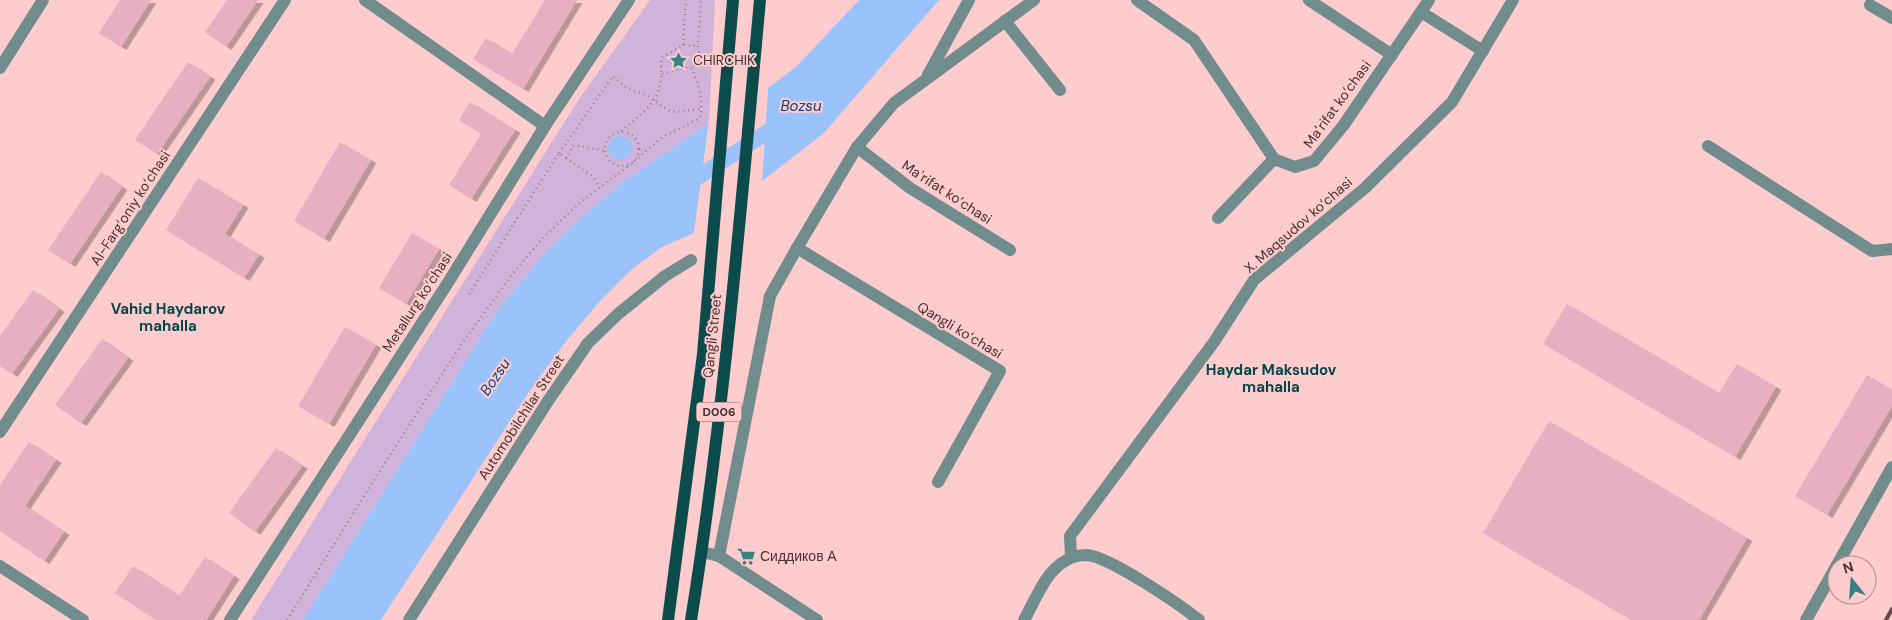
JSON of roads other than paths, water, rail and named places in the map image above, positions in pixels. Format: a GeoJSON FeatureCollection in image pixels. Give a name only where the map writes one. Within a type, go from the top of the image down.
{"type":"FeatureCollection","features":[{"type":"Feature","properties":{"kind":"main road","name":"Qangli Street"},"geometry":{"type":"LineString","coordinates":[[668,620],[703,354],[732,0]]}},
{"type":"Feature","properties":{"kind":"main road","name":"Qangli Street"},"geometry":{"type":"LineString","coordinates":[[691,620],[702,552],[730,319],[760,0]]}},
{"type":"Feature","properties":{"kind":"main road"},"geometry":{"type":"LineString","coordinates":[[678,549],[702,552]]}},
{"type":"Feature","properties":{"kind":"street"},"geometry":{"type":"LineString","coordinates":[[0,68],[43,0]]}},
{"type":"Feature","properties":{"kind":"street","name":"Al-Farg‘oniy ko‘chasi"},"geometry":{"type":"LineString","coordinates":[[0,432],[285,0]]}},
{"type":"Feature","properties":{"kind":"street"},"geometry":{"type":"LineString","coordinates":[[365,0],[545,126]]}},
{"type":"Feature","properties":{"kind":"street","name":"Metallurg ko‘chasi"},"geometry":{"type":"LineString","coordinates":[[230,620],[449,282],[545,126],[629,0]]}},
{"type":"Feature","properties":{"kind":"street"},"geometry":{"type":"LineString","coordinates":[[926,79],[969,0]]}},
{"type":"Feature","properties":{"kind":"street"},"geometry":{"type":"LineString","coordinates":[[719,556],[770,296],[797,248],[857,147],[894,102],[1034,0]]}},
{"type":"Feature","properties":{"kind":"street"},"geometry":{"type":"LineString","coordinates":[[1137,0],[1194,40],[1274,159],[1218,218]]}},
{"type":"Feature","properties":{"kind":"street","name":"Maʼrifat ko‘chasi"},"geometry":{"type":"LineString","coordinates":[[1309,0],[1392,55]]}},
{"type":"Feature","properties":{"kind":"street","name":"Maʼrifat ko‘chasi"},"geometry":{"type":"LineString","coordinates":[[1274,159],[1295,167],[1314,161],[1343,126],[1429,0]]}},
{"type":"Feature","properties":{"kind":"street","name":"X. Maqsudov ko‘chasi"},"geometry":{"type":"LineString","coordinates":[[1072,557],[1070,536],[1214,342],[1254,280],[1365,188],[1452,102],[1512,0]]}},
{"type":"Feature","properties":{"kind":"street"},"geometry":{"type":"LineString","coordinates":[[1870,5],[1892,18]]}},
{"type":"Feature","properties":{"kind":"street"},"geometry":{"type":"LineString","coordinates":[[1421,12],[1483,51]]}},
{"type":"Feature","properties":{"kind":"street"},"geometry":{"type":"LineString","coordinates":[[1005,22],[1060,90]]}},
{"type":"Feature","properties":{"kind":"street"},"geometry":{"type":"LineString","coordinates":[[1708,146],[1872,251],[1892,249]]}},
{"type":"Feature","properties":{"kind":"street","name":"Maʼrifat ko‘chasi"},"geometry":{"type":"LineString","coordinates":[[857,147],[910,188],[1010,250]]}},
{"type":"Feature","properties":{"kind":"street","name":"Qangli ko‘chasi"},"geometry":{"type":"LineString","coordinates":[[797,248],[1000,371],[938,482]]}},
{"type":"Feature","properties":{"kind":"street","name":"Automobilchilar Street"},"geometry":{"type":"LineString","coordinates":[[409,620],[548,401],[588,343],[618,314],[665,276],[691,260]]}},
{"type":"Feature","properties":{"kind":"street"},"geometry":{"type":"LineString","coordinates":[[1843,555],[1892,467]]}},
{"type":"Feature","properties":{"kind":"street"},"geometry":{"type":"LineString","coordinates":[[702,552],[719,556],[817,620]]}},
{"type":"Feature","properties":{"kind":"street"},"geometry":{"type":"LineString","coordinates":[[1024,620],[1050,575],[1059,564],[1072,557],[1087,555],[1104,560],[1181,606],[1199,620]]}},
{"type":"Feature","properties":{"kind":"street"},"geometry":{"type":"LineString","coordinates":[[0,566],[83,620]]}},
{"type":"Feature","properties":{"kind":"street"},"geometry":{"type":"LineString","coordinates":[[1806,620],[1827,583]]}},
{"type":"Feature","properties":{"kind":"water","name":"Bozsu"},"geometry":{"type":"Polygon","coordinates":[[[859,0],[939,0],[823,134],[762,181],[768,88],[796,67],[859,0]]]}},
{"type":"Feature","properties":{"kind":"water"},"geometry":{"type":"Polygon","coordinates":[[[709,123],[694,233],[662,247],[631,270],[600,301],[563,345],[529,392],[381,620],[303,620],[497,311],[544,254],[580,219],[620,184],[709,123]]]}},
{"type":"Feature","properties":{"kind":"water"},"geometry":{"type":"Polygon","coordinates":[[[620,136],[629,139],[632,148],[629,157],[620,160],[611,157],[608,148],[611,139],[620,136]]]}},
{"type":"Feature","properties":{"kind":"waterway","name":"Bozsu"},"geometry":{"type":"LineString","coordinates":[[684,186],[783,122]]}},
{"type":"Feature","properties":{"kind":"railway"},"geometry":{"type":"LineString","coordinates":[[1886,620],[1892,609]]}},
{"type":"Feature","properties":{"kind":"place","name":"CHIRCHIK"},"geometry":{"type":"Point","coordinates":[679,60]}},
{"type":"Feature","properties":{"kind":"place","name":"Сиддиков А"},"geometry":{"type":"Point","coordinates":[746,556]}},
{"type":"Feature","properties":{"kind":"district","name":"Vahid Haydarov mahalla"},"geometry":{"type":"Point","coordinates":[168,318]}},
{"type":"Feature","properties":{"kind":"district","name":"Haydar Maksudov mahalla"},"geometry":{"type":"Point","coordinates":[1271,378]}}]}
